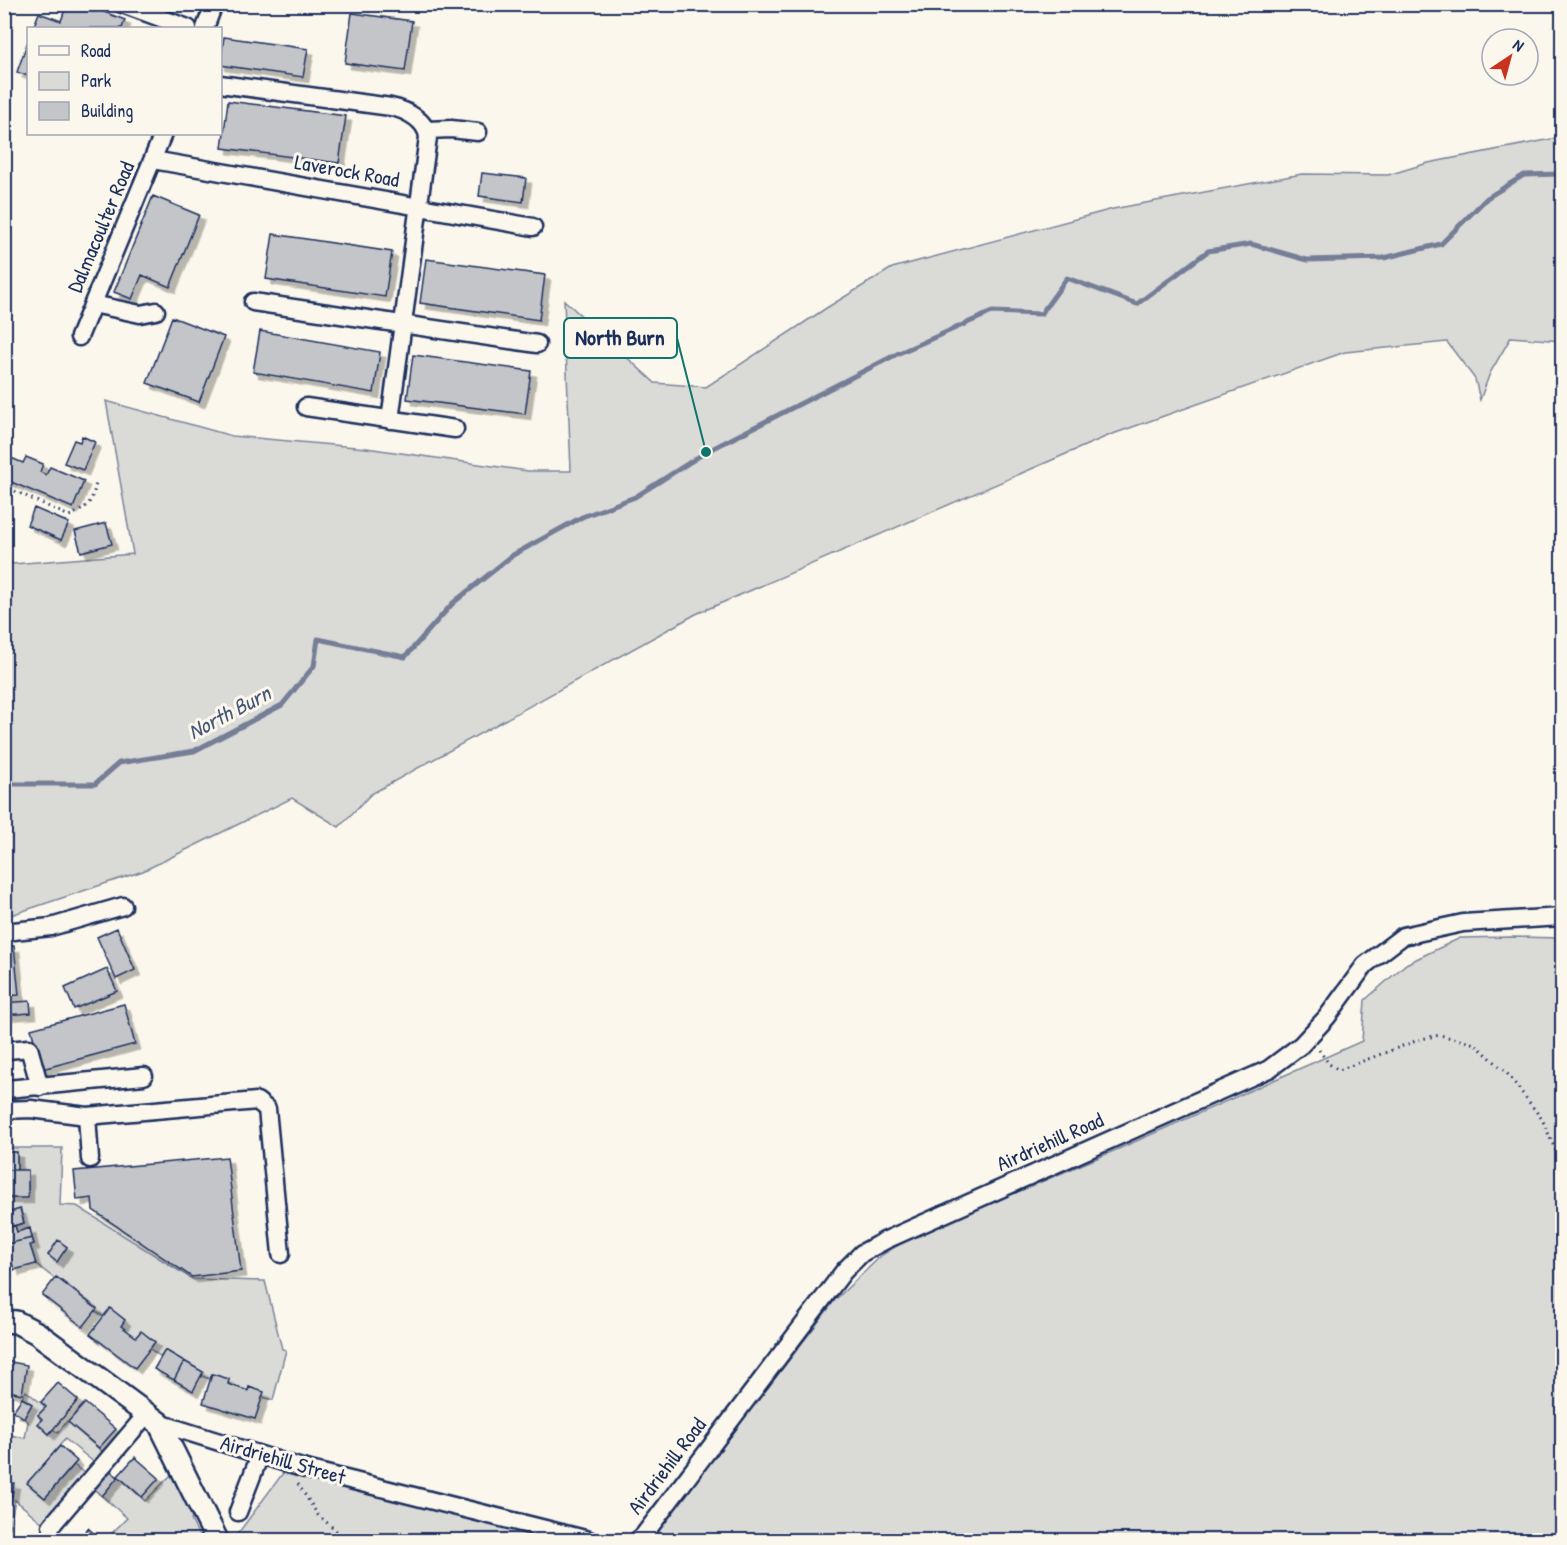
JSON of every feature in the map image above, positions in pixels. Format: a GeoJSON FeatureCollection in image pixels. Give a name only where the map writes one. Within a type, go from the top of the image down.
{"type":"FeatureCollection","features":[{"type":"Feature","properties":{"kind":"main road","name":"Airdriehill Street"},"geometry":{"type":"LineString","coordinates":[[4,1321],[16,1322],[37,1333],[152,1419]]}},
{"type":"Feature","properties":{"kind":"main road"},"geometry":{"type":"LineString","coordinates":[[152,1419],[217,1540]]}},
{"type":"Feature","properties":{"kind":"street"},"geometry":{"type":"LineString","coordinates":[[122,4],[185,27]]}},
{"type":"Feature","properties":{"kind":"street"},"geometry":{"type":"LineString","coordinates":[[205,27],[214,4]]}},
{"type":"Feature","properties":{"kind":"street"},"geometry":{"type":"LineString","coordinates":[[222,84],[391,107],[406,111],[427,130],[420,207],[390,420]]}},
{"type":"Feature","properties":{"kind":"street"},"geometry":{"type":"LineString","coordinates":[[427,130],[451,129],[478,132]]}},
{"type":"Feature","properties":{"kind":"street","name":"Dalmacoulter Road"},"geometry":{"type":"LineString","coordinates":[[79,337],[163,135]]}},
{"type":"Feature","properties":{"kind":"street","name":"Laverock Road"},"geometry":{"type":"LineString","coordinates":[[153,160],[533,227]]}},
{"type":"Feature","properties":{"kind":"street"},"geometry":{"type":"LineString","coordinates":[[253,302],[537,344]]}},
{"type":"Feature","properties":{"kind":"street"},"geometry":{"type":"LineString","coordinates":[[93,303],[140,314],[156,311]]}},
{"type":"Feature","properties":{"kind":"street"},"geometry":{"type":"LineString","coordinates":[[306,407],[455,429]]}},
{"type":"Feature","properties":{"kind":"street"},"geometry":{"type":"LineString","coordinates":[[4,933],[51,927],[123,906]]}},
{"type":"Feature","properties":{"kind":"street","name":"Airdriehill Road"},"geometry":{"type":"LineString","coordinates":[[638,1540],[844,1271],[862,1253],[886,1239],[1269,1069],[1301,1045],[1315,1030],[1365,965],[1403,936],[1463,923],[1563,917]]}},
{"type":"Feature","properties":{"kind":"street"},"geometry":{"type":"LineString","coordinates":[[8,1050],[29,1048],[40,1087]]}},
{"type":"Feature","properties":{"kind":"street"},"geometry":{"type":"LineString","coordinates":[[4,1091],[144,1076]]}},
{"type":"Feature","properties":{"kind":"street"},"geometry":{"type":"LineString","coordinates":[[4,1110],[31,1109],[87,1116],[257,1101],[263,1104],[267,1109],[281,1254]]}},
{"type":"Feature","properties":{"kind":"street"},"geometry":{"type":"LineString","coordinates":[[87,1116],[90,1160]]}},
{"type":"Feature","properties":{"kind":"street"},"geometry":{"type":"LineString","coordinates":[[51,1526],[152,1419]]}},
{"type":"Feature","properties":{"kind":"street","name":"Airdriehill Street"},"geometry":{"type":"LineString","coordinates":[[152,1419],[302,1468],[589,1540]]}},
{"type":"Feature","properties":{"kind":"street"},"geometry":{"type":"LineString","coordinates":[[238,1512],[260,1455]]}},
{"type":"Feature","properties":{"kind":"path"},"geometry":{"type":"LineString","coordinates":[[4,486],[69,516],[85,509],[93,497],[96,483]]}},
{"type":"Feature","properties":{"kind":"path"},"geometry":{"type":"LineString","coordinates":[[1315,1030],[1320,1054],[1329,1064],[1339,1070],[1421,1039],[1440,1035],[1475,1044],[1506,1072],[1542,1119],[1563,1165]]}},
{"type":"Feature","properties":{"kind":"path"},"geometry":{"type":"LineString","coordinates":[[302,1468],[297,1485],[318,1515],[347,1540]]}},
{"type":"Feature","properties":{"kind":"green space"},"geometry":{"type":"Polygon","coordinates":[[[1562,137],[1562,341],[1511,337],[1490,373],[1480,400],[1475,379],[1447,342],[1345,352],[1110,435],[696,614],[371,794],[339,827],[292,798],[143,871],[5,917],[5,557],[13,564],[133,554],[106,401],[232,436],[366,448],[528,471],[571,471],[564,300],[655,383],[706,387],[892,268],[1113,209],[1302,174],[1388,175],[1428,163],[1562,137]]]}},
{"type":"Feature","properties":{"kind":"green space"},"geometry":{"type":"Polygon","coordinates":[[[1460,938],[1562,938],[1562,1540],[653,1540],[835,1300],[882,1255],[911,1237],[1116,1150],[1362,1041],[1365,1000],[1406,964],[1460,938]]]}},
{"type":"Feature","properties":{"kind":"green space"},"geometry":{"type":"Polygon","coordinates":[[[4,1148],[62,1148],[60,1205],[77,1206],[192,1279],[265,1281],[282,1349],[286,1350],[273,1400],[262,1397],[249,1387],[248,1391],[228,1384],[229,1379],[212,1374],[210,1379],[201,1376],[203,1372],[165,1350],[161,1357],[150,1349],[155,1342],[136,1337],[95,1311],[97,1308],[36,1264],[30,1245],[34,1244],[30,1229],[17,1232],[15,1226],[24,1223],[21,1209],[8,1213],[6,1198],[28,1197],[28,1171],[17,1170],[17,1152],[5,1152],[4,1148]],[[58,1241],[48,1255],[57,1261],[67,1247],[58,1241]]]}},
{"type":"Feature","properties":{"kind":"green space"},"geometry":{"type":"Polygon","coordinates":[[[26,1391],[46,1407],[38,1415],[49,1434],[53,1429],[58,1433],[67,1421],[104,1453],[95,1463],[65,1439],[28,1484],[45,1498],[74,1465],[85,1474],[44,1524],[15,1500],[7,1540],[4,1540],[4,1434],[25,1438],[28,1422],[24,1418],[32,1404],[22,1398],[26,1391]]]}},
{"type":"Feature","properties":{"kind":"green space"},"geometry":{"type":"Polygon","coordinates":[[[283,1473],[551,1540],[233,1540],[283,1473]]]}},
{"type":"Feature","properties":{"kind":"green space"},"geometry":{"type":"Polygon","coordinates":[[[171,1475],[194,1517],[191,1520],[201,1540],[105,1540],[127,1518],[102,1496],[118,1476],[145,1501],[171,1475]]]}},
{"type":"Feature","properties":{"kind":"building"},"geometry":{"type":"Polygon","coordinates":[[[67,4],[83,4],[125,20],[122,27],[33,27],[39,13],[61,21],[67,4]]]}},
{"type":"Feature","properties":{"kind":"building"},"geometry":{"type":"Polygon","coordinates":[[[352,13],[412,21],[405,71],[345,63],[352,13]]]}},
{"type":"Feature","properties":{"kind":"building"},"geometry":{"type":"Polygon","coordinates":[[[224,37],[308,49],[303,77],[222,65],[224,37]]]}},
{"type":"Feature","properties":{"kind":"building"},"geometry":{"type":"Polygon","coordinates":[[[27,44],[27,76],[17,72],[27,44]]]}},
{"type":"Feature","properties":{"kind":"building"},"geometry":{"type":"Polygon","coordinates":[[[228,101],[346,116],[339,163],[222,148],[228,101]]]}},
{"type":"Feature","properties":{"kind":"building"},"geometry":{"type":"Polygon","coordinates":[[[482,173],[526,178],[523,202],[479,196],[482,173]]]}},
{"type":"Feature","properties":{"kind":"building"},"geometry":{"type":"Polygon","coordinates":[[[153,196],[199,215],[170,287],[142,275],[132,299],[114,292],[153,196]]]}},
{"type":"Feature","properties":{"kind":"building"},"geometry":{"type":"Polygon","coordinates":[[[273,234],[392,252],[385,297],[266,279],[273,234]]]}},
{"type":"Feature","properties":{"kind":"building"},"geometry":{"type":"Polygon","coordinates":[[[426,259],[545,275],[539,320],[420,303],[426,259]]]}},
{"type":"Feature","properties":{"kind":"building"},"geometry":{"type":"Polygon","coordinates":[[[172,317],[224,337],[199,402],[147,383],[172,317]]]}},
{"type":"Feature","properties":{"kind":"building"},"geometry":{"type":"Polygon","coordinates":[[[260,331],[380,352],[374,393],[253,372],[260,331]]]}},
{"type":"Feature","properties":{"kind":"building"},"geometry":{"type":"Polygon","coordinates":[[[413,355],[531,371],[525,414],[407,399],[413,355]]]}},
{"type":"Feature","properties":{"kind":"building"},"geometry":{"type":"Polygon","coordinates":[[[82,436],[95,442],[83,470],[64,463],[74,440],[80,442],[82,436]]]}},
{"type":"Feature","properties":{"kind":"building"},"geometry":{"type":"Polygon","coordinates":[[[4,455],[23,463],[26,457],[43,464],[40,472],[46,475],[50,467],[84,481],[73,508],[4,479],[4,455]]]}},
{"type":"Feature","properties":{"kind":"building"},"geometry":{"type":"Polygon","coordinates":[[[34,508],[69,523],[61,540],[27,525],[34,508]]]}},
{"type":"Feature","properties":{"kind":"building"},"geometry":{"type":"Polygon","coordinates":[[[106,523],[112,544],[81,552],[75,531],[106,523]]]}},
{"type":"Feature","properties":{"kind":"building"},"geometry":{"type":"Polygon","coordinates":[[[117,928],[135,970],[116,979],[97,937],[117,928]]]}},
{"type":"Feature","properties":{"kind":"building"},"geometry":{"type":"Polygon","coordinates":[[[14,946],[19,995],[4,996],[4,947],[14,946]]]}},
{"type":"Feature","properties":{"kind":"building"},"geometry":{"type":"Polygon","coordinates":[[[107,969],[117,991],[74,1009],[65,988],[107,969]]]}},
{"type":"Feature","properties":{"kind":"building"},"geometry":{"type":"Polygon","coordinates":[[[30,1001],[31,1013],[4,1015],[4,1003],[30,1001]]]}},
{"type":"Feature","properties":{"kind":"building"},"geometry":{"type":"Polygon","coordinates":[[[124,1004],[135,1044],[42,1069],[31,1029],[124,1004]]]}},
{"type":"Feature","properties":{"kind":"building"},"geometry":{"type":"Polygon","coordinates":[[[4,1152],[17,1152],[17,1170],[4,1170],[4,1152]]]}},
{"type":"Feature","properties":{"kind":"building"},"geometry":{"type":"Polygon","coordinates":[[[227,1157],[241,1271],[192,1277],[93,1210],[92,1198],[77,1200],[74,1171],[227,1157]]]}},
{"type":"Feature","properties":{"kind":"building"},"geometry":{"type":"Polygon","coordinates":[[[4,1170],[28,1170],[28,1198],[6,1198],[4,1170]]]}},
{"type":"Feature","properties":{"kind":"building"},"geometry":{"type":"Polygon","coordinates":[[[20,1209],[24,1223],[4,1228],[4,1214],[20,1209]]]}},
{"type":"Feature","properties":{"kind":"building"},"geometry":{"type":"Polygon","coordinates":[[[15,1226],[17,1232],[30,1228],[32,1238],[7,1244],[4,1228],[15,1226]]]}},
{"type":"Feature","properties":{"kind":"building"},"geometry":{"type":"Polygon","coordinates":[[[32,1238],[34,1244],[30,1245],[36,1264],[14,1270],[7,1244],[32,1238]]]}},
{"type":"Feature","properties":{"kind":"building"},"geometry":{"type":"Polygon","coordinates":[[[58,1240],[67,1247],[57,1262],[48,1255],[58,1240]]]}},
{"type":"Feature","properties":{"kind":"building"},"geometry":{"type":"Polygon","coordinates":[[[56,1277],[97,1309],[83,1327],[42,1295],[56,1277]]]}},
{"type":"Feature","properties":{"kind":"building"},"geometry":{"type":"Polygon","coordinates":[[[110,1308],[125,1320],[121,1326],[136,1337],[141,1331],[155,1342],[135,1368],[90,1334],[110,1308]]]}},
{"type":"Feature","properties":{"kind":"building"},"geometry":{"type":"Polygon","coordinates":[[[165,1350],[184,1361],[174,1380],[154,1369],[165,1350]]]}},
{"type":"Feature","properties":{"kind":"building"},"geometry":{"type":"Polygon","coordinates":[[[6,1361],[27,1365],[22,1394],[4,1390],[6,1361]]]}},
{"type":"Feature","properties":{"kind":"building"},"geometry":{"type":"Polygon","coordinates":[[[184,1361],[203,1372],[193,1391],[174,1380],[184,1361]]]}},
{"type":"Feature","properties":{"kind":"building"},"geometry":{"type":"Polygon","coordinates":[[[212,1374],[229,1379],[228,1384],[248,1391],[249,1387],[264,1392],[255,1419],[203,1403],[212,1374]]]}},
{"type":"Feature","properties":{"kind":"building"},"geometry":{"type":"Polygon","coordinates":[[[58,1383],[78,1400],[49,1434],[38,1424],[42,1419],[38,1415],[46,1407],[41,1402],[58,1383]]]}},
{"type":"Feature","properties":{"kind":"building"},"geometry":{"type":"Polygon","coordinates":[[[22,1398],[32,1404],[24,1418],[13,1411],[22,1398]]]}},
{"type":"Feature","properties":{"kind":"building"},"geometry":{"type":"Polygon","coordinates":[[[85,1403],[116,1429],[99,1448],[68,1422],[85,1403]]]}},
{"type":"Feature","properties":{"kind":"building"},"geometry":{"type":"Polygon","coordinates":[[[60,1446],[77,1461],[45,1498],[27,1483],[60,1446]]]}},
{"type":"Feature","properties":{"kind":"building"},"geometry":{"type":"Polygon","coordinates":[[[135,1457],[159,1478],[142,1497],[118,1476],[135,1457]]]}},
{"type":"Feature","properties":{"kind":"building"},"geometry":{"type":"Polygon","coordinates":[[[108,1469],[118,1477],[102,1496],[93,1488],[108,1469]]]}},
{"type":"Feature","properties":{"kind":"building"},"geometry":{"type":"Polygon","coordinates":[[[4,1481],[14,1483],[12,1496],[4,1495],[4,1481]]]}},
{"type":"Feature","properties":{"kind":"building"},"geometry":{"type":"Polygon","coordinates":[[[88,1528],[101,1540],[78,1540],[88,1528]]]}},
{"type":"Feature","properties":{"kind":"waterway","name":"North Burn"},"geometry":{"type":"LineString","coordinates":[[4,782],[95,784],[119,763],[194,751],[282,705],[314,666],[318,639],[405,657],[453,603],[513,555],[582,517],[635,497],[706,452],[899,353],[992,312],[1041,314],[1067,278],[1137,304],[1208,251],[1251,244],[1307,260],[1384,258],[1441,244],[1487,198],[1524,175],[1562,174]]}},
{"type":"Feature","properties":{"kind":"place","name":"North Burn"},"geometry":{"type":"Point","coordinates":[706,452]}}]}
